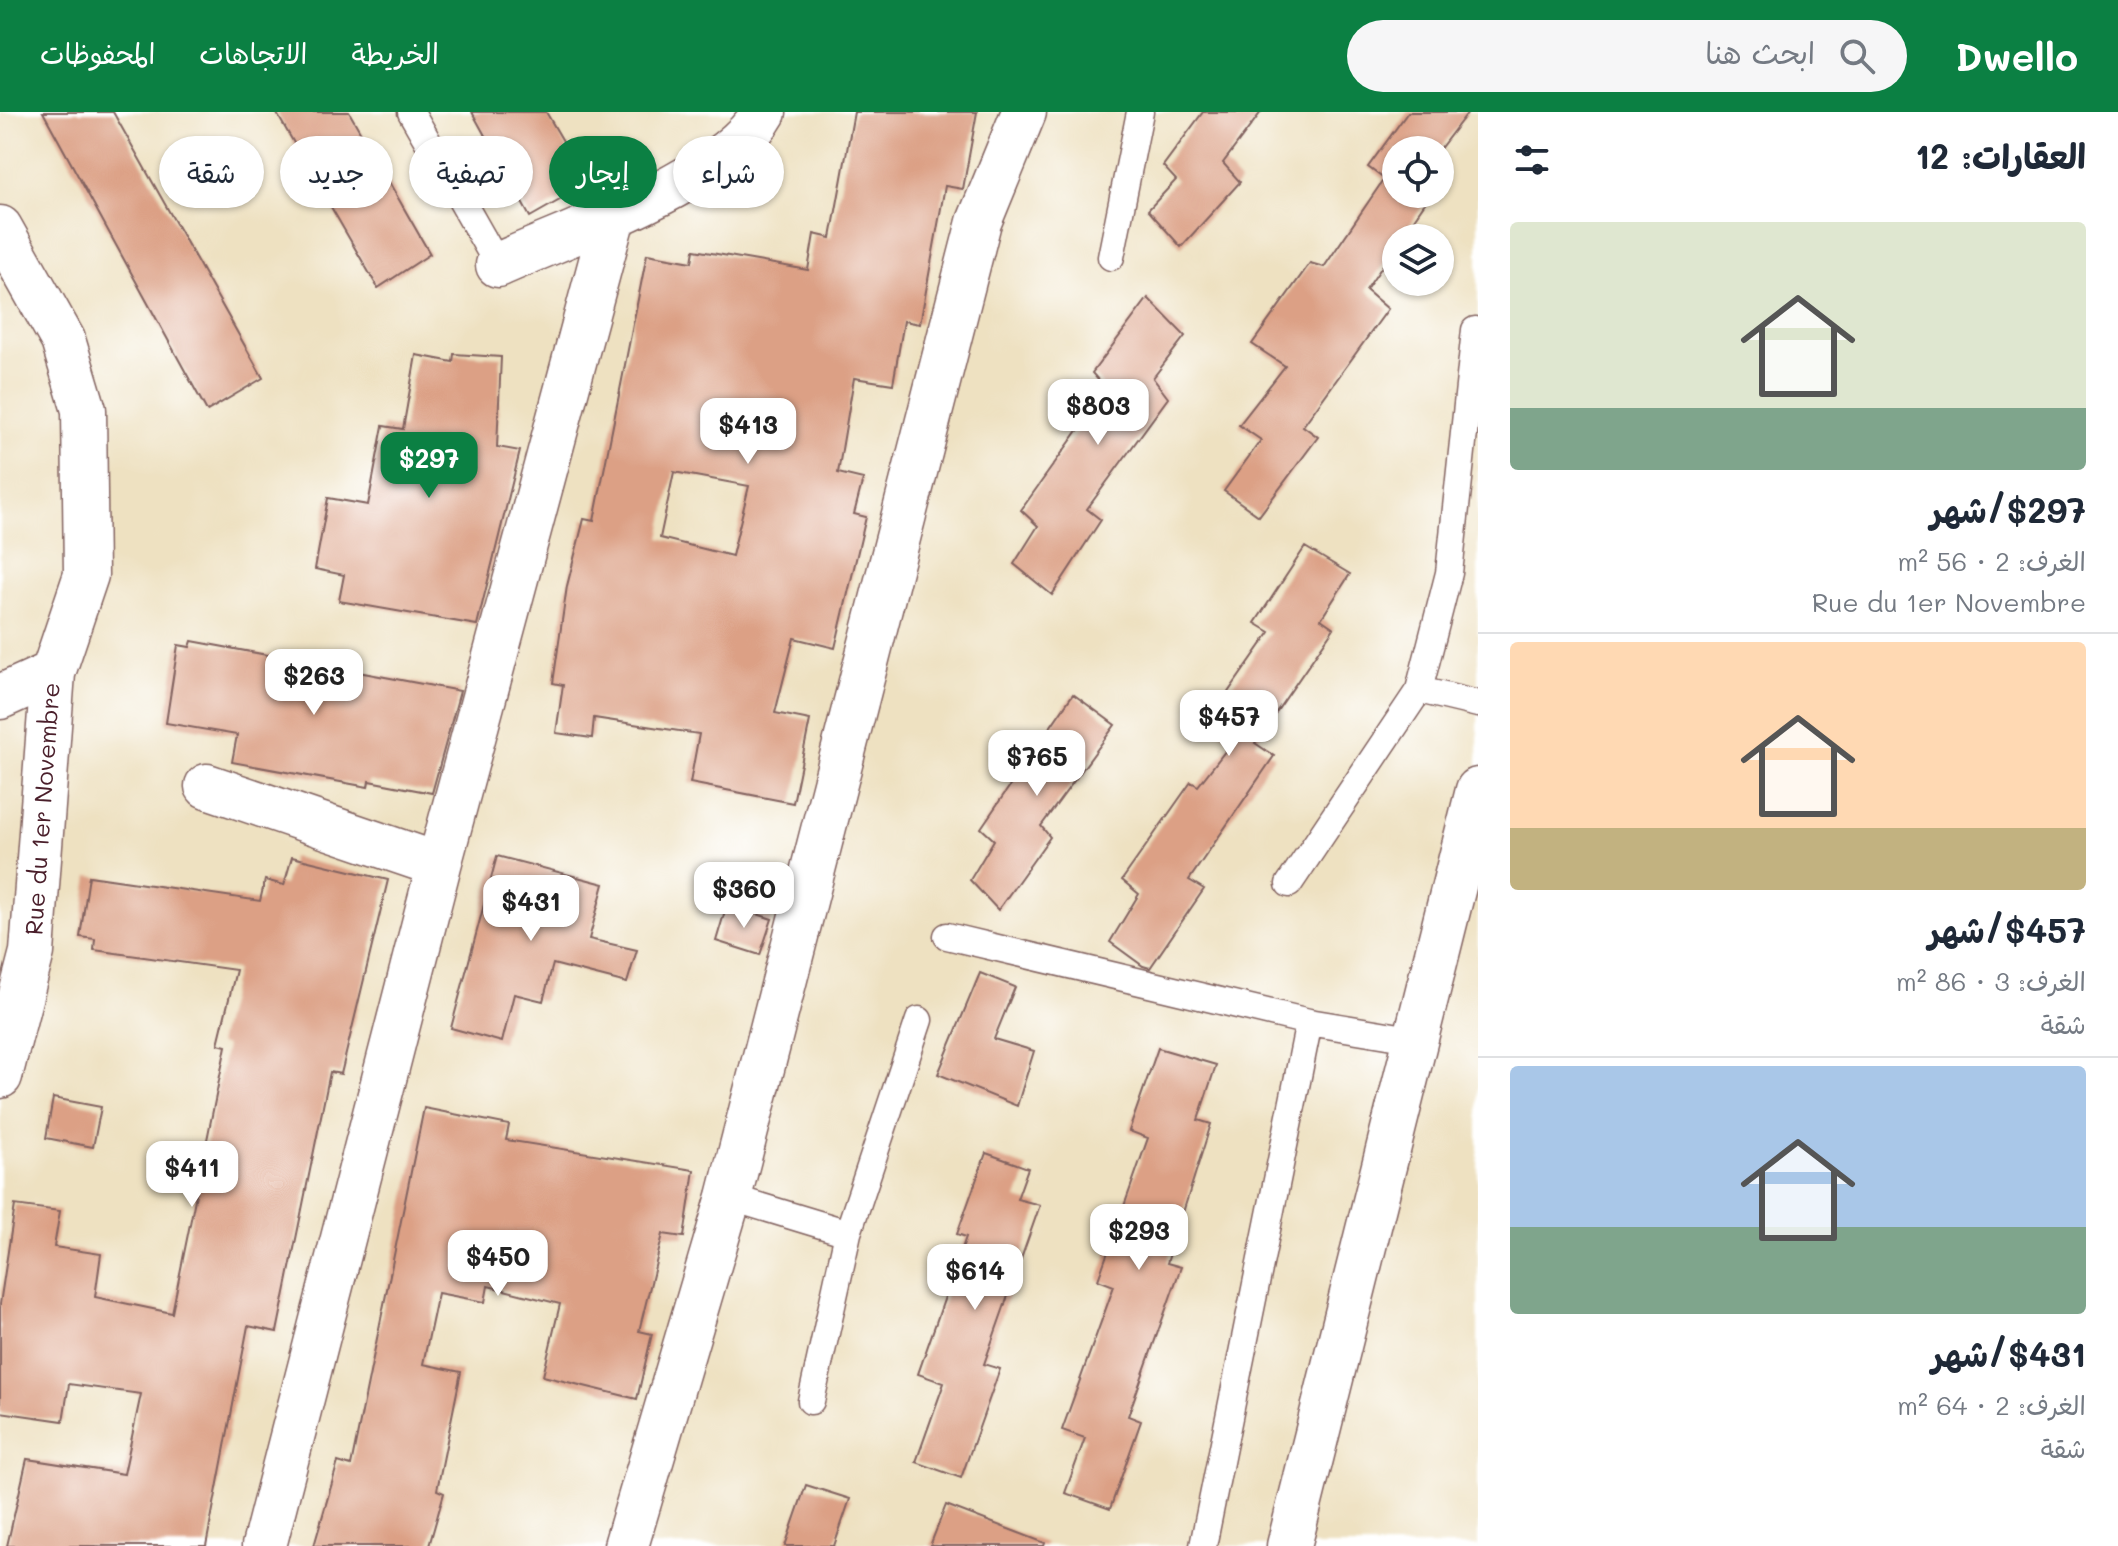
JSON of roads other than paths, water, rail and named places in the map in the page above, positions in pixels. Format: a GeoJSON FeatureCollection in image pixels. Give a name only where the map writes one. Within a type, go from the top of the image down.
{"type":"FeatureCollection","features":[{"type":"Feature","properties":{"kind":"street"},"geometry":{"type":"LineString","coordinates":[[498,265],[697,175],[754,130],[764,112]]}},
{"type":"Feature","properties":{"kind":"street"},"geometry":{"type":"LineString","coordinates":[[626,1546],[729,1197],[979,222],[1024,112]]}},
{"type":"Feature","properties":{"kind":"street"},"geometry":{"type":"LineString","coordinates":[[264,1546],[439,865],[614,213]]}},
{"type":"Feature","properties":{"kind":"street","name":"Rue du 1er Novembre"},"geometry":{"type":"LineString","coordinates":[[0,228],[63,340],[84,410],[86,575],[53,673],[32,952],[3,1061]]}},
{"type":"Feature","properties":{"kind":"street"},"geometry":{"type":"LineString","coordinates":[[0,697],[53,673]]}},
{"type":"Feature","properties":{"kind":"street"},"geometry":{"type":"LineString","coordinates":[[207,786],[439,865]]}},
{"type":"Feature","properties":{"kind":"street"},"geometry":{"type":"LineString","coordinates":[[1289,1546],[1418,1040],[1478,790]]}},
{"type":"Feature","properties":{"kind":"lane"},"geometry":{"type":"LineString","coordinates":[[411,112],[498,265]]}},
{"type":"Feature","properties":{"kind":"lane"},"geometry":{"type":"LineString","coordinates":[[1111,257],[1140,112]]}},
{"type":"Feature","properties":{"kind":"lane"},"geometry":{"type":"LineString","coordinates":[[1289,884],[1419,690],[1449,573],[1475,330]]}},
{"type":"Feature","properties":{"kind":"lane"},"geometry":{"type":"LineString","coordinates":[[1419,690],[1478,704]]}},
{"type":"Feature","properties":{"kind":"lane"},"geometry":{"type":"LineString","coordinates":[[947,936],[1309,1022],[1418,1040]]}},
{"type":"Feature","properties":{"kind":"lane"},"geometry":{"type":"LineString","coordinates":[[811,1401],[848,1233],[919,1020]]}},
{"type":"Feature","properties":{"kind":"lane"},"geometry":{"type":"LineString","coordinates":[[1203,1546],[1309,1022]]}},
{"type":"Feature","properties":{"kind":"lane"},"geometry":{"type":"LineString","coordinates":[[729,1197],[848,1233]]}}]}
